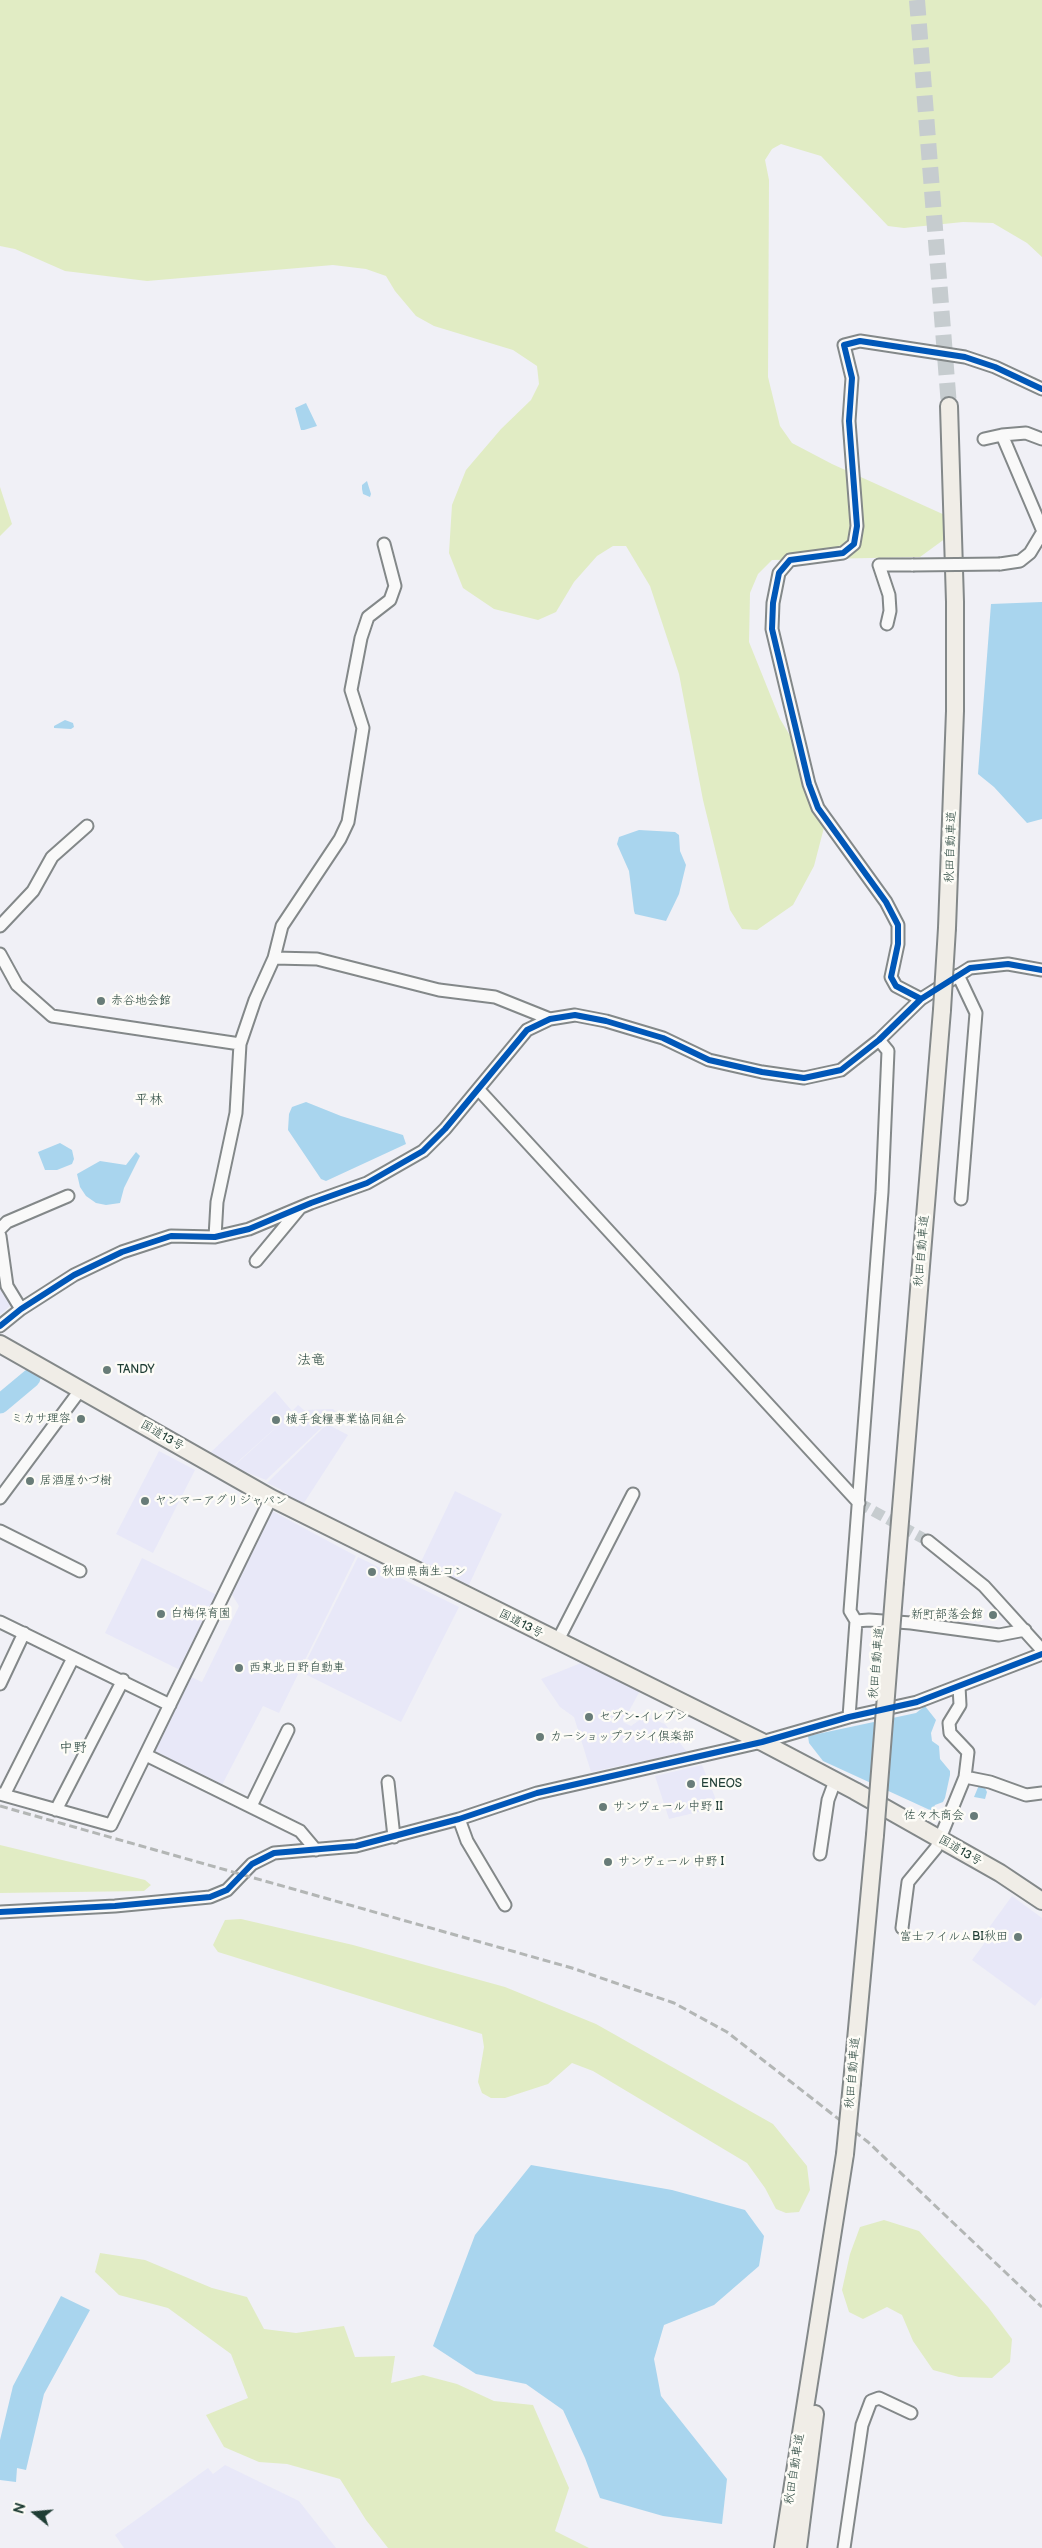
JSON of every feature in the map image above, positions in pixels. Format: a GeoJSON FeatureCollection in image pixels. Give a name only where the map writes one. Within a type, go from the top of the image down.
{"type":"FeatureCollection","features":[{"type":"Feature","properties":{"kind":"highway","name":"秋田自動車道"},"geometry":{"type":"LineString","coordinates":[[798,2548],[826,2328],[852,2083],[942,1010],[955,711],[955,602],[948,406]]}},
{"type":"Feature","properties":{"kind":"highway","name":"国道13号"},"geometry":{"type":"LineString","coordinates":[[0,1344],[271,1498],[557,1642],[762,1742],[835,1781],[940,1839],[1042,1901]]}},
{"type":"Feature","properties":{"kind":"highway","name":"秋田自動車道"},"geometry":{"type":"LineString","coordinates":[[783,2548],[845,2154]]}},
{"type":"Feature","properties":{"kind":"street"},"geometry":{"type":"LineString","coordinates":[[921,999],[896,986],[891,977],[898,944],[898,925],[886,902],[818,808],[809,784],[772,629],[773,603],[779,573],[790,560],[843,553],[854,544],[858,526],[849,421],[852,378],[844,345],[860,341],[965,357],[994,367],[1042,389]]}},
{"type":"Feature","properties":{"kind":"street"},"geometry":{"type":"LineString","coordinates":[[984,438],[1026,433],[1042,439]]}},
{"type":"Feature","properties":{"kind":"street"},"geometry":{"type":"LineString","coordinates":[[1002,435],[1042,529]]}},
{"type":"Feature","properties":{"kind":"street"},"geometry":{"type":"LineString","coordinates":[[887,624],[890,611],[889,595],[879,565],[1000,564],[1020,561],[1030,553],[1042,533]]}},
{"type":"Feature","properties":{"kind":"street"},"geometry":{"type":"LineString","coordinates":[[215,1237],[217,1202],[236,1112],[240,1044],[255,1000],[274,958],[282,926],[340,839],[348,822],[364,728],[351,690],[359,646],[368,617],[390,600],[395,586],[384,544]]}},
{"type":"Feature","properties":{"kind":"street"},"geometry":{"type":"LineString","coordinates":[[0,926],[33,891],[52,857],[87,826]]}},
{"type":"Feature","properties":{"kind":"street"},"geometry":{"type":"LineString","coordinates":[[0,954],[17,985],[52,1016],[240,1044]]}},
{"type":"Feature","properties":{"kind":"street"},"geometry":{"type":"LineString","coordinates":[[274,958],[316,959],[439,990],[495,997],[550,1019]]}},
{"type":"Feature","properties":{"kind":"street"},"geometry":{"type":"LineString","coordinates":[[0,1326],[21,1309],[74,1275],[122,1252],[171,1236],[215,1237],[249,1229],[301,1207],[367,1184],[423,1151],[446,1129],[527,1030],[550,1019],[575,1016],[606,1021],[662,1038],[709,1060],[762,1072],[804,1078],[841,1070],[878,1040],[921,999],[970,968],[1008,964],[1042,970]]}},
{"type":"Feature","properties":{"kind":"street"},"geometry":{"type":"LineString","coordinates":[[958,975],[976,1013],[961,1199]]}},
{"type":"Feature","properties":{"kind":"street"},"geometry":{"type":"LineString","coordinates":[[849,1717],[856,1621],[850,1610],[882,1192],[888,1051],[878,1040]]}},
{"type":"Feature","properties":{"kind":"street"},"geometry":{"type":"LineString","coordinates":[[479,1090],[859,1503]]}},
{"type":"Feature","properties":{"kind":"street"},"geometry":{"type":"LineString","coordinates":[[0,1228],[7,1222],[68,1196]]}},
{"type":"Feature","properties":{"kind":"street"},"geometry":{"type":"LineString","coordinates":[[256,1261],[301,1207]]}},
{"type":"Feature","properties":{"kind":"street"},"geometry":{"type":"LineString","coordinates":[[0,1236],[7,1286],[21,1309]]}},
{"type":"Feature","properties":{"kind":"street"},"geometry":{"type":"LineString","coordinates":[[0,1498],[81,1389]]}},
{"type":"Feature","properties":{"kind":"street"},"geometry":{"type":"LineString","coordinates":[[557,1642],[633,1494]]}},
{"type":"Feature","properties":{"kind":"street"},"geometry":{"type":"LineString","coordinates":[[73,1658],[2,1795],[111,1825],[271,1498]]}},
{"type":"Feature","properties":{"kind":"street"},"geometry":{"type":"LineString","coordinates":[[0,1531],[80,1571]]}},
{"type":"Feature","properties":{"kind":"street"},"geometry":{"type":"LineString","coordinates":[[928,1541],[984,1586],[1042,1650]]}},
{"type":"Feature","properties":{"kind":"street"},"geometry":{"type":"LineString","coordinates":[[856,1621],[911,1623],[999,1635],[1025,1630]]}},
{"type":"Feature","properties":{"kind":"street"},"geometry":{"type":"LineString","coordinates":[[0,1622],[123,1680],[170,1705]]}},
{"type":"Feature","properties":{"kind":"street"},"geometry":{"type":"LineString","coordinates":[[0,1684],[24,1633]]}},
{"type":"Feature","properties":{"kind":"street"},"geometry":{"type":"LineString","coordinates":[[0,1912],[115,1906],[210,1897],[227,1890],[252,1864],[263,1857],[294,1850],[356,1846],[394,1837],[459,1819],[537,1793],[762,1742],[849,1717],[917,1702],[1042,1654]]}},
{"type":"Feature","properties":{"kind":"street"},"geometry":{"type":"LineString","coordinates":[[56,1810],[123,1680]]}},
{"type":"Feature","properties":{"kind":"street"},"geometry":{"type":"LineString","coordinates":[[902,1928],[908,1882],[940,1839],[965,1777],[968,1752],[950,1733],[948,1723],[960,1705],[959,1686]]}},
{"type":"Feature","properties":{"kind":"street"},"geometry":{"type":"LineString","coordinates":[[251,1806],[288,1730]]}},
{"type":"Feature","properties":{"kind":"street"},"geometry":{"type":"LineString","coordinates":[[146,1755],[300,1830],[316,1850]]}},
{"type":"Feature","properties":{"kind":"street"},"geometry":{"type":"LineString","coordinates":[[965,1777],[990,1782],[1026,1795],[1042,1793]]}},
{"type":"Feature","properties":{"kind":"street"},"geometry":{"type":"LineString","coordinates":[[820,1854],[828,1800],[835,1781]]}},
{"type":"Feature","properties":{"kind":"street"},"geometry":{"type":"LineString","coordinates":[[388,1782],[394,1837]]}},
{"type":"Feature","properties":{"kind":"street"},"geometry":{"type":"LineString","coordinates":[[459,1819],[467,1841],[505,1905]]}},
{"type":"Feature","properties":{"kind":"street"},"geometry":{"type":"LineString","coordinates":[[844,2548],[862,2425],[871,2401],[879,2398],[911,2413]]}},
{"type":"Feature","properties":{"kind":"shaded area"},"geometry":{"type":"Polygon","coordinates":[[[0,1277],[11,1305],[0,1315],[0,1277]]]}},
{"type":"Feature","properties":{"kind":"shaded area"},"geometry":{"type":"Polygon","coordinates":[[[275,1391],[292,1411],[298,1405],[304,1410],[333,1409],[337,1413],[266,1480],[233,1467],[293,1412],[233,1466],[210,1453],[275,1391]]]}},
{"type":"Feature","properties":{"kind":"shaded area"},"geometry":{"type":"Polygon","coordinates":[[[327,1424],[348,1435],[302,1506],[280,1489],[267,1483],[327,1424]]]}},
{"type":"Feature","properties":{"kind":"shaded area"},"geometry":{"type":"Polygon","coordinates":[[[159,1451],[195,1470],[153,1553],[116,1534],[159,1451]]]}},
{"type":"Feature","properties":{"kind":"shaded area"},"geometry":{"type":"Polygon","coordinates":[[[455,1491],[502,1514],[467,1589],[419,1566],[455,1491]]]}},
{"type":"Feature","properties":{"kind":"shaded area"},"geometry":{"type":"Polygon","coordinates":[[[272,1511],[356,1556],[279,1713],[263,1706],[222,1785],[154,1752],[189,1676],[202,1682],[239,1606],[231,1593],[272,1511]]]}},
{"type":"Feature","properties":{"kind":"shaded area"},"geometry":{"type":"Polygon","coordinates":[[[358,1557],[459,1607],[401,1722],[301,1672],[358,1557]]]}},
{"type":"Feature","properties":{"kind":"shaded area","name":"白梅保育園"},"geometry":{"type":"Polygon","coordinates":[[[142,1558],[217,1595],[180,1670],[105,1633],[142,1558]]]}},
{"type":"Feature","properties":{"kind":"shaded area"},"geometry":{"type":"Polygon","coordinates":[[[581,1663],[641,1689],[623,1722],[631,1726],[645,1716],[665,1724],[687,1752],[591,1772],[574,1717],[560,1707],[541,1679],[581,1663]]]}},
{"type":"Feature","properties":{"kind":"shaded area"},"geometry":{"type":"Polygon","coordinates":[[[702,1765],[719,1807],[669,1819],[655,1776],[702,1765]]]}},
{"type":"Feature","properties":{"kind":"shaded area"},"geometry":{"type":"Polygon","coordinates":[[[1012,1896],[1042,1918],[1042,1997],[1035,2006],[972,1960],[989,1937],[985,1933],[1012,1896]]]}},
{"type":"Feature","properties":{"kind":"shaded area"},"geometry":{"type":"Polygon","coordinates":[[[225,2465],[299,2501],[336,2548],[124,2548],[115,2535],[208,2468],[213,2474],[225,2465]]]}},
{"type":"Feature","properties":{"kind":"green space"},"geometry":{"type":"Polygon","coordinates":[[[0,0],[1042,0],[1042,257],[1027,243],[993,223],[963,222],[904,228],[888,226],[821,156],[781,144],[772,149],[765,160],[769,180],[768,377],[780,426],[792,443],[832,464],[947,516],[946,538],[920,557],[772,560],[758,574],[750,593],[749,642],[780,719],[812,772],[827,816],[814,866],[793,905],[757,930],[742,929],[730,910],[703,800],[679,674],[650,586],[626,546],[613,546],[597,556],[574,582],[556,612],[538,620],[494,609],[463,588],[449,553],[452,505],[466,470],[501,429],[531,400],[539,384],[537,366],[513,350],[434,326],[416,316],[395,291],[386,276],[366,269],[333,265],[147,281],[65,271],[15,249],[0,246],[0,0]]]}},
{"type":"Feature","properties":{"kind":"green space"},"geometry":{"type":"Polygon","coordinates":[[[0,487],[12,524],[0,536],[0,487]]]}},
{"type":"Feature","properties":{"kind":"green space"},"geometry":{"type":"Polygon","coordinates":[[[0,1845],[145,1880],[151,1885],[144,1891],[0,1893],[0,1845]]]}},
{"type":"Feature","properties":{"kind":"green space"},"geometry":{"type":"Polygon","coordinates":[[[241,1919],[353,1945],[505,1987],[596,2024],[773,2124],[807,2166],[810,2190],[799,2212],[786,2213],[776,2209],[765,2188],[747,2163],[593,2071],[572,2063],[548,2084],[505,2098],[491,2098],[482,2093],[478,2082],[484,2047],[482,2034],[218,1952],[213,1945],[225,1920],[241,1919]]]}},
{"type":"Feature","properties":{"kind":"green space"},"geometry":{"type":"Polygon","coordinates":[[[884,2220],[919,2231],[988,2307],[1012,2339],[1010,2362],[992,2378],[959,2377],[933,2370],[913,2341],[902,2315],[887,2307],[863,2319],[849,2312],[842,2290],[850,2254],[860,2227],[884,2220]]]}},
{"type":"Feature","properties":{"kind":"green space"},"geometry":{"type":"Polygon","coordinates":[[[100,2253],[145,2260],[212,2288],[247,2297],[264,2329],[296,2333],[344,2326],[355,2357],[395,2356],[391,2383],[423,2375],[457,2384],[494,2401],[533,2405],[569,2488],[555,2531],[589,2548],[388,2548],[366,2520],[340,2479],[287,2464],[259,2462],[224,2447],[206,2415],[248,2398],[231,2354],[168,2308],[119,2295],[95,2272],[100,2253]]]}},
{"type":"Feature","properties":{"kind":"water"},"geometry":{"type":"Polygon","coordinates":[[[306,403],[317,426],[301,430],[295,408],[306,403]]]}},
{"type":"Feature","properties":{"kind":"water"},"geometry":{"type":"Polygon","coordinates":[[[367,481],[371,494],[370,497],[363,494],[362,489],[362,485],[367,481]]]}},
{"type":"Feature","properties":{"kind":"water"},"geometry":{"type":"Polygon","coordinates":[[[1042,602],[1042,819],[1027,823],[994,787],[978,774],[991,604],[1042,602]]]}},
{"type":"Feature","properties":{"kind":"water"},"geometry":{"type":"Polygon","coordinates":[[[65,720],[73,723],[74,727],[71,729],[54,728],[54,726],[65,720]]]}},
{"type":"Feature","properties":{"kind":"water"},"geometry":{"type":"Polygon","coordinates":[[[639,830],[675,832],[679,835],[680,851],[686,865],[679,894],[666,921],[635,914],[634,911],[629,871],[617,844],[619,837],[639,830]]]}},
{"type":"Feature","properties":{"kind":"water"},"geometry":{"type":"Polygon","coordinates":[[[306,1102],[341,1116],[403,1135],[406,1144],[326,1181],[321,1179],[288,1130],[289,1114],[292,1107],[306,1102]]]}},
{"type":"Feature","properties":{"kind":"water"},"geometry":{"type":"Polygon","coordinates":[[[60,1143],[72,1150],[74,1159],[72,1164],[57,1170],[45,1170],[38,1152],[60,1143]]]}},
{"type":"Feature","properties":{"kind":"water"},"geometry":{"type":"Polygon","coordinates":[[[136,1152],[140,1156],[124,1188],[120,1203],[106,1205],[96,1203],[86,1196],[80,1187],[77,1174],[100,1161],[126,1165],[136,1152]]]}},
{"type":"Feature","properties":{"kind":"water"},"geometry":{"type":"Polygon","coordinates":[[[925,1706],[936,1720],[931,1733],[932,1741],[939,1746],[940,1759],[950,1771],[945,1798],[943,1802],[935,1805],[932,1811],[823,1761],[809,1743],[808,1736],[916,1713],[925,1706]]]}},
{"type":"Feature","properties":{"kind":"water"},"geometry":{"type":"Polygon","coordinates":[[[983,1784],[987,1792],[985,1799],[974,1797],[979,1785],[983,1784]]]}},
{"type":"Feature","properties":{"kind":"water"},"geometry":{"type":"Polygon","coordinates":[[[531,2165],[672,2190],[745,2210],[764,2236],[759,2266],[714,2305],[664,2325],[654,2359],[661,2396],[727,2479],[722,2524],[663,2516],[600,2498],[585,2458],[563,2410],[526,2384],[476,2374],[433,2346],[475,2235],[531,2165]]]}},
{"type":"Feature","properties":{"kind":"water"},"geometry":{"type":"Polygon","coordinates":[[[61,2296],[90,2310],[44,2394],[26,2470],[17,2468],[16,2482],[0,2480],[0,2440],[13,2386],[61,2296]]]}},
{"type":"Feature","properties":{"kind":"waterway"},"geometry":{"type":"LineString","coordinates":[[0,1404],[31,1378]]}},
{"type":"Feature","properties":{"kind":"tunnel"},"geometry":{"type":"LineString","coordinates":[[917,0],[949,406]]}},
{"type":"Feature","properties":{"kind":"tunnel"},"geometry":{"type":"LineString","coordinates":[[859,1503],[928,1541]]}},
{"type":"Feature","properties":{"kind":"railway"},"geometry":{"type":"LineString","coordinates":[[0,1806],[572,1968],[674,2003],[727,2032],[868,2142],[1042,2307]]}},
{"type":"Feature","properties":{"kind":"cycle path"},"geometry":{"type":"LineString","coordinates":[[921,999],[896,986],[891,977],[898,944],[898,925],[886,902],[818,808],[809,784],[772,629],[773,603],[779,573],[790,560],[843,553],[854,544],[857,526],[849,421],[852,378],[844,345],[860,341],[965,357],[995,367],[1042,389]]}},
{"type":"Feature","properties":{"kind":"cycle path"},"geometry":{"type":"LineString","coordinates":[[0,1326],[21,1309],[74,1275],[122,1252],[171,1236],[215,1237],[249,1229],[311,1203],[367,1183],[423,1151],[445,1129],[527,1030],[550,1019],[575,1015],[606,1021],[663,1038],[709,1060],[762,1072],[804,1078],[841,1070],[879,1040],[921,999],[970,968],[1008,964],[1042,970]]}},
{"type":"Feature","properties":{"kind":"cycle path"},"geometry":{"type":"LineString","coordinates":[[0,1912],[115,1906],[210,1897],[227,1890],[252,1864],[274,1853],[356,1846],[459,1819],[537,1793],[762,1742],[849,1717],[917,1702],[1042,1654]]}},
{"type":"Feature","properties":{"kind":"place","name":"赤谷地会館"},"geometry":{"type":"Point","coordinates":[101,1001]}},
{"type":"Feature","properties":{"kind":"place","name":"TANDY"},"geometry":{"type":"Point","coordinates":[107,1370]}},
{"type":"Feature","properties":{"kind":"place","name":"ミカサ理容"},"geometry":{"type":"Point","coordinates":[81,1419]}},
{"type":"Feature","properties":{"kind":"place","name":"横手食糧事業協同組合"},"geometry":{"type":"Point","coordinates":[276,1420]}},
{"type":"Feature","properties":{"kind":"place","name":"居酒屋かづ樹"},"geometry":{"type":"Point","coordinates":[30,1481]}},
{"type":"Feature","properties":{"kind":"place","name":"ヤンマーアグリジャパン"},"geometry":{"type":"Point","coordinates":[145,1501]}},
{"type":"Feature","properties":{"kind":"place","name":"秋田県南生コン"},"geometry":{"type":"Point","coordinates":[372,1572]}},
{"type":"Feature","properties":{"kind":"place","name":"白梅保育園"},"geometry":{"type":"Point","coordinates":[161,1614]}},
{"type":"Feature","properties":{"kind":"place","name":"新町部落会館"},"geometry":{"type":"Point","coordinates":[993,1615]}},
{"type":"Feature","properties":{"kind":"place","name":"西東北日野自動車"},"geometry":{"type":"Point","coordinates":[239,1668]}},
{"type":"Feature","properties":{"kind":"place","name":"セブン-イレブン"},"geometry":{"type":"Point","coordinates":[589,1717]}},
{"type":"Feature","properties":{"kind":"place","name":"カーショップフジイ倶楽部"},"geometry":{"type":"Point","coordinates":[540,1737]}},
{"type":"Feature","properties":{"kind":"place","name":"ENEOS"},"geometry":{"type":"Point","coordinates":[691,1784]}},
{"type":"Feature","properties":{"kind":"place","name":"サンヴェール 中野 II"},"geometry":{"type":"Point","coordinates":[603,1807]}},
{"type":"Feature","properties":{"kind":"place","name":"佐々木商会"},"geometry":{"type":"Point","coordinates":[974,1816]}},
{"type":"Feature","properties":{"kind":"place","name":"サンヴェール 中野 I"},"geometry":{"type":"Point","coordinates":[608,1862]}},
{"type":"Feature","properties":{"kind":"place","name":"富士フイルムBI秋田"},"geometry":{"type":"Point","coordinates":[1018,1937]}},
{"type":"Feature","properties":{"kind":"district","name":"平林"},"geometry":{"type":"Point","coordinates":[149,1100]}},
{"type":"Feature","properties":{"kind":"district","name":"法竜"},"geometry":{"type":"Point","coordinates":[311,1360]}},
{"type":"Feature","properties":{"kind":"district","name":"中野"},"geometry":{"type":"Point","coordinates":[73,1748]}}]}
